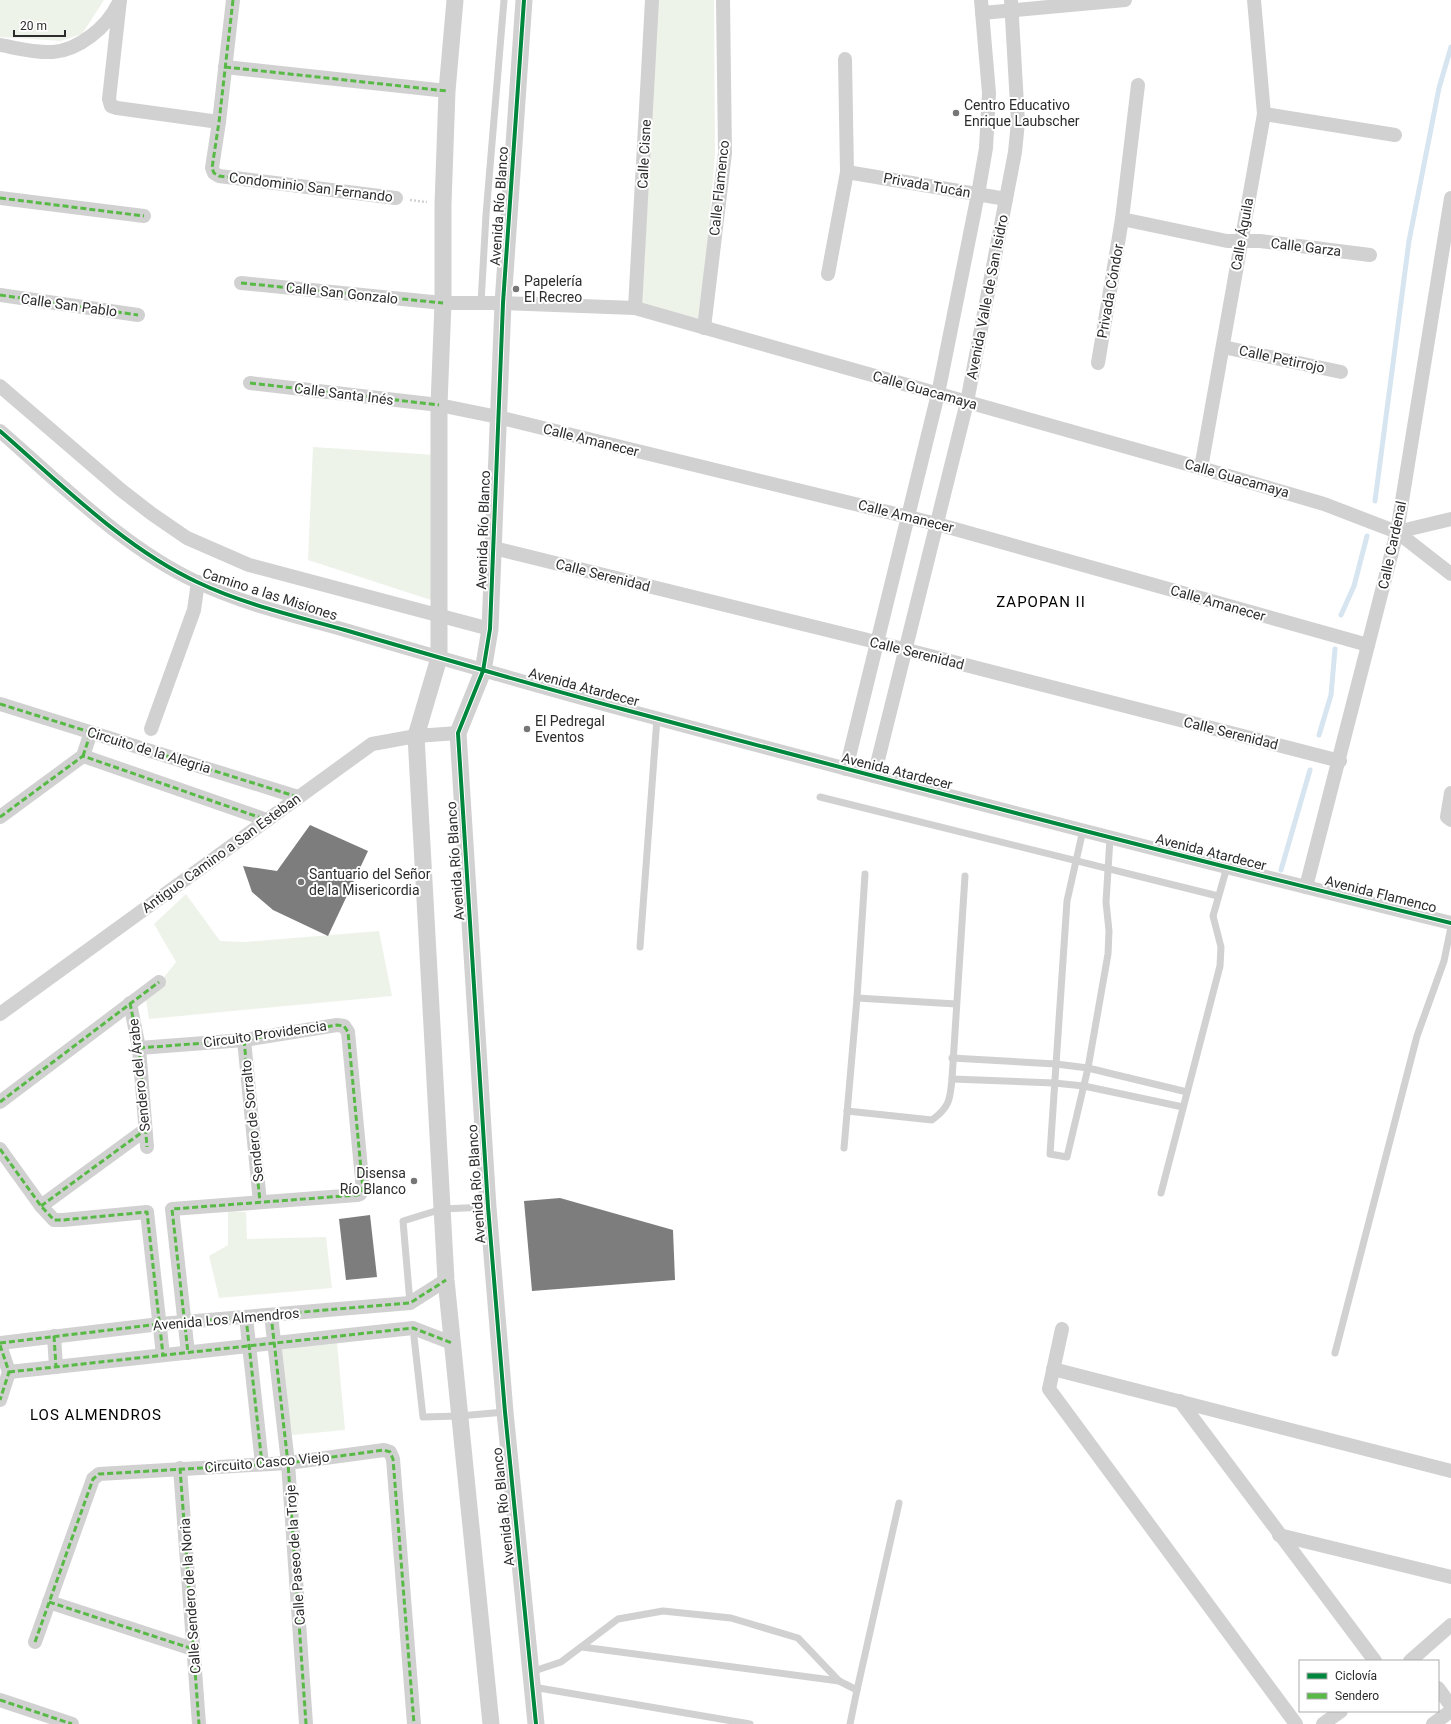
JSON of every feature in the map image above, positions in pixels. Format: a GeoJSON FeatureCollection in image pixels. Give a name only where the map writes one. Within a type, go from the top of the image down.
{"type":"FeatureCollection","features":[{"type":"Feature","properties":{"kind":"street"},"geometry":{"type":"LineString","coordinates":[[0,45],[34,51],[54,52],[77,45],[86,40],[99,29],[115,9],[120,0]]}},
{"type":"Feature","properties":{"kind":"street"},"geometry":{"type":"LineString","coordinates":[[120,0],[109,99],[111,106],[219,122]]}},
{"type":"Feature","properties":{"kind":"street","name":"Condominio San Fernando"},"geometry":{"type":"LineString","coordinates":[[233,0],[219,122],[212,168],[214,173],[219,176],[396,198]]}},
{"type":"Feature","properties":{"kind":"street"},"geometry":{"type":"LineString","coordinates":[[455,0],[447,91],[443,204],[443,304],[439,405],[439,658],[416,736],[446,1280],[491,1724]]}},
{"type":"Feature","properties":{"kind":"street","name":"Avenida Río Blanco"},"geometry":{"type":"LineString","coordinates":[[524,0],[503,303],[490,629],[483,671],[458,733],[488,1207],[505,1412],[536,1724]]}},
{"type":"Feature","properties":{"kind":"street","name":"Calle Cisne"},"geometry":{"type":"LineString","coordinates":[[636,308],[652,0]]}},
{"type":"Feature","properties":{"kind":"street","name":"Calle Flamenco"},"geometry":{"type":"LineString","coordinates":[[704,328],[725,153],[723,0]]}},
{"type":"Feature","properties":{"kind":"street"},"geometry":{"type":"LineString","coordinates":[[981,7],[1125,0]]}},
{"type":"Feature","properties":{"kind":"street","name":"Calle Águila"},"geometry":{"type":"LineString","coordinates":[[1201,468],[1264,114],[1254,0]]}},
{"type":"Feature","properties":{"kind":"street","name":"Avenida Valle de San Isidro"},"geometry":{"type":"LineString","coordinates":[[874,776],[967,402],[1015,152],[1018,122],[1012,6]]}},
{"type":"Feature","properties":{"kind":"street","name":"Avenida Valle de San Isidro"},"geometry":{"type":"LineString","coordinates":[[846,769],[938,394],[978,194],[986,148],[989,92],[981,7]]}},
{"type":"Feature","properties":{"kind":"street"},"geometry":{"type":"LineString","coordinates":[[828,274],[847,172],[845,59]]}},
{"type":"Feature","properties":{"kind":"street"},"geometry":{"type":"LineString","coordinates":[[225,68],[447,91]]}},
{"type":"Feature","properties":{"kind":"street","name":"Privada Cóndor"},"geometry":{"type":"LineString","coordinates":[[1098,362],[1122,219],[1138,86]]}},
{"type":"Feature","properties":{"kind":"street"},"geometry":{"type":"LineString","coordinates":[[1264,114],[1395,135]]}},
{"type":"Feature","properties":{"kind":"street","name":"Privada Tucán"},"geometry":{"type":"LineString","coordinates":[[847,172],[1006,200]]}},
{"type":"Feature","properties":{"kind":"street"},"geometry":{"type":"LineString","coordinates":[[0,198],[144,216]]}},
{"type":"Feature","properties":{"kind":"street","name":"Calle Cardenal"},"geometry":{"type":"LineString","coordinates":[[1306,887],[1340,761],[1397,532],[1451,198]]}},
{"type":"Feature","properties":{"kind":"street"},"geometry":{"type":"LineString","coordinates":[[1122,219],[1227,242],[1241,241]]}},
{"type":"Feature","properties":{"kind":"street","name":"Calle Garza"},"geometry":{"type":"LineString","coordinates":[[1241,241],[1260,241],[1370,255]]}},
{"type":"Feature","properties":{"kind":"street","name":"Calle San Gonzalo"},"geometry":{"type":"LineString","coordinates":[[242,283],[443,304]]}},
{"type":"Feature","properties":{"kind":"street","name":"Calle San Pablo"},"geometry":{"type":"LineString","coordinates":[[0,295],[138,315]]}},
{"type":"Feature","properties":{"kind":"street","name":"Calle Guacamaya"},"geometry":{"type":"LineString","coordinates":[[443,304],[503,303],[636,308],[1324,504],[1397,532],[1451,574]]}},
{"type":"Feature","properties":{"kind":"street","name":"Calle Petirrojo"},"geometry":{"type":"LineString","coordinates":[[1223,347],[1341,372]]}},
{"type":"Feature","properties":{"kind":"street","name":"Calle Santa Inés"},"geometry":{"type":"LineString","coordinates":[[250,383],[439,405]]}},
{"type":"Feature","properties":{"kind":"street","name":"Camino a las Misiones"},"geometry":{"type":"LineString","coordinates":[[0,386],[121,490],[187,538],[249,565],[490,629]]}},
{"type":"Feature","properties":{"kind":"street","name":"Calle Amanecer"},"geometry":{"type":"LineString","coordinates":[[439,405],[498,417],[908,516],[1368,645]]}},
{"type":"Feature","properties":{"kind":"street","name":"Camino a las Misiones"},"geometry":{"type":"LineString","coordinates":[[0,431],[130,542],[147,554],[198,582],[257,604],[483,671]]}},
{"type":"Feature","properties":{"kind":"street"},"geometry":{"type":"LineString","coordinates":[[1397,532],[1451,519]]}},
{"type":"Feature","properties":{"kind":"street","name":"Calle Serenidad"},"geometry":{"type":"LineString","coordinates":[[494,548],[876,642],[1340,761]]}},
{"type":"Feature","properties":{"kind":"street"},"geometry":{"type":"LineString","coordinates":[[151,729],[194,610],[198,582]]}},
{"type":"Feature","properties":{"kind":"street","name":"Avenida Atardecer"},"geometry":{"type":"LineString","coordinates":[[483,671],[846,769],[1110,838],[1306,887]]}},
{"type":"Feature","properties":{"kind":"street","name":"Circuito de la Alegria"},"geometry":{"type":"LineString","coordinates":[[0,704],[298,797]]}},
{"type":"Feature","properties":{"kind":"street"},"geometry":{"type":"LineString","coordinates":[[83,756],[91,732]]}},
{"type":"Feature","properties":{"kind":"street","name":"Antiguo Camino a San Esteban"},"geometry":{"type":"LineString","coordinates":[[0,1014],[372,744],[416,736],[458,733]]}},
{"type":"Feature","properties":{"kind":"street","name":"Circuito de la Alegria"},"geometry":{"type":"LineString","coordinates":[[0,817],[83,756],[267,820]]}},
{"type":"Feature","properties":{"kind":"street"},"geometry":{"type":"LineString","coordinates":[[1449,818],[1451,793]]}},
{"type":"Feature","properties":{"kind":"street","name":"Avenida Flamenco"},"geometry":{"type":"LineString","coordinates":[[1306,887],[1451,923]]}},
{"type":"Feature","properties":{"kind":"street"},"geometry":{"type":"LineString","coordinates":[[0,1102],[159,982]]}},
{"type":"Feature","properties":{"kind":"street","name":"Sendero del Árabe"},"geometry":{"type":"LineString","coordinates":[[130,1003],[138,1048],[147,1147]]}},
{"type":"Feature","properties":{"kind":"street","name":"Circuito Providencia"},"geometry":{"type":"LineString","coordinates":[[138,1048],[244,1040],[337,1025],[344,1026],[348,1032],[363,1190],[360,1194],[172,1209],[185,1322]]}},
{"type":"Feature","properties":{"kind":"street","name":"Sendero de Sorralto"},"geometry":{"type":"LineString","coordinates":[[244,1040],[260,1202]]}},
{"type":"Feature","properties":{"kind":"street"},"geometry":{"type":"LineString","coordinates":[[41,1206],[145,1130]]}},
{"type":"Feature","properties":{"kind":"street"},"geometry":{"type":"LineString","coordinates":[[0,1149],[41,1206],[54,1220],[147,1212],[160,1324],[162,1355]]}},
{"type":"Feature","properties":{"kind":"street","name":"Avenida Los Almendros"},"geometry":{"type":"LineString","coordinates":[[0,1344],[54,1336],[160,1324],[410,1303],[446,1280]]}},
{"type":"Feature","properties":{"kind":"street","name":"Calle Paseo de la Troje"},"geometry":{"type":"LineString","coordinates":[[271,1315],[288,1463],[306,1724]]}},
{"type":"Feature","properties":{"kind":"street"},"geometry":{"type":"LineString","coordinates":[[246,1317],[262,1464]]}},
{"type":"Feature","properties":{"kind":"street"},"geometry":{"type":"LineString","coordinates":[[185,1322],[188,1352]]}},
{"type":"Feature","properties":{"kind":"street","name":"Avenida Los Almendros"},"geometry":{"type":"LineString","coordinates":[[9,1372],[413,1328],[452,1343]]}},
{"type":"Feature","properties":{"kind":"street"},"geometry":{"type":"LineString","coordinates":[[1062,1329],[1049,1389],[1296,1724]]}},
{"type":"Feature","properties":{"kind":"street"},"geometry":{"type":"LineString","coordinates":[[54,1336],[56,1367]]}},
{"type":"Feature","properties":{"kind":"street"},"geometry":{"type":"LineString","coordinates":[[0,1344],[9,1372],[0,1400]]}},
{"type":"Feature","properties":{"kind":"street"},"geometry":{"type":"LineString","coordinates":[[1053,1369],[1451,1471]]}},
{"type":"Feature","properties":{"kind":"street"},"geometry":{"type":"LineString","coordinates":[[1180,1401],[1374,1660]]}},
{"type":"Feature","properties":{"kind":"street","name":"Circuito Casco Viejo"},"geometry":{"type":"LineString","coordinates":[[35,1642],[93,1479],[99,1474],[180,1468],[288,1463],[384,1450],[390,1452],[392,1459],[414,1724]]}},
{"type":"Feature","properties":{"kind":"street","name":"Calle Sendero de la Noria"},"geometry":{"type":"LineString","coordinates":[[180,1468],[199,1724]]}},
{"type":"Feature","properties":{"kind":"street"},"geometry":{"type":"LineString","coordinates":[[1279,1535],[1451,1577]]}},
{"type":"Feature","properties":{"kind":"street"},"geometry":{"type":"LineString","coordinates":[[49,1602],[194,1649]]}},
{"type":"Feature","properties":{"kind":"street"},"geometry":{"type":"LineString","coordinates":[[1414,1660],[1451,1624]]}},
{"type":"Feature","properties":{"kind":"street"},"geometry":{"type":"LineString","coordinates":[[1439,1689],[1451,1706]]}},
{"type":"Feature","properties":{"kind":"street"},"geometry":{"type":"LineString","coordinates":[[0,1700],[72,1724]]}},
{"type":"Feature","properties":{"kind":"street"},"geometry":{"type":"LineString","coordinates":[[1433,1724],[1451,1711]]}},
{"type":"Feature","properties":{"kind":"street"},"geometry":{"type":"LineString","coordinates":[[1323,1724],[1340,1712]]}},
{"type":"Feature","properties":{"kind":"lane"},"geometry":{"type":"LineString","coordinates":[[481,303],[486,215],[504,0]]}},
{"type":"Feature","properties":{"kind":"lane"},"geometry":{"type":"LineString","coordinates":[[640,947],[657,718]]}},
{"type":"Feature","properties":{"kind":"lane"},"geometry":{"type":"LineString","coordinates":[[820,797],[1218,896]]}},
{"type":"Feature","properties":{"kind":"lane"},"geometry":{"type":"LineString","coordinates":[[1083,830],[1067,901],[1050,1154],[1067,1157],[1088,1068],[1108,954],[1109,931],[1106,902],[1110,838]]}},
{"type":"Feature","properties":{"kind":"lane"},"geometry":{"type":"LineString","coordinates":[[1161,1193],[1220,966],[1221,947],[1213,916],[1227,867]]}},
{"type":"Feature","properties":{"kind":"lane"},"geometry":{"type":"LineString","coordinates":[[844,1148],[857,998],[865,874]]}},
{"type":"Feature","properties":{"kind":"lane"},"geometry":{"type":"LineString","coordinates":[[847,1111],[932,1120],[944,1111],[950,1099],[952,1079],[952,1058],[965,876]]}},
{"type":"Feature","properties":{"kind":"lane"},"geometry":{"type":"LineString","coordinates":[[1335,1353],[1417,1036],[1444,961],[1451,927]]}},
{"type":"Feature","properties":{"kind":"lane"},"geometry":{"type":"LineString","coordinates":[[857,998],[956,1004]]}},
{"type":"Feature","properties":{"kind":"lane"},"geometry":{"type":"LineString","coordinates":[[952,1058],[1056,1064],[1088,1068],[1187,1092]]}},
{"type":"Feature","properties":{"kind":"lane"},"geometry":{"type":"LineString","coordinates":[[952,1079],[1054,1083],[1084,1086],[1183,1107]]}},
{"type":"Feature","properties":{"kind":"lane"},"geometry":{"type":"LineString","coordinates":[[410,1303],[403,1222],[442,1209],[488,1207]]}},
{"type":"Feature","properties":{"kind":"lane"},"geometry":{"type":"LineString","coordinates":[[413,1328],[422,1417],[459,1416],[505,1412]]}},
{"type":"Feature","properties":{"kind":"lane"},"geometry":{"type":"LineString","coordinates":[[850,1724],[899,1503]]}},
{"type":"Feature","properties":{"kind":"lane"},"geometry":{"type":"LineString","coordinates":[[532,1680],[561,1662],[618,1619],[663,1611],[731,1618],[798,1638],[839,1681]]}},
{"type":"Feature","properties":{"kind":"lane"},"geometry":{"type":"LineString","coordinates":[[582,1647],[839,1681],[857,1690]]}},
{"type":"Feature","properties":{"kind":"lane"},"geometry":{"type":"LineString","coordinates":[[532,1680],[750,1724]]}},
{"type":"Feature","properties":{"kind":"shaded area"},"geometry":{"type":"Polygon","coordinates":[[[0,0],[104,0],[82,34],[61,41],[0,37],[0,0]]]}},
{"type":"Feature","properties":{"kind":"shaded area"},"geometry":{"type":"Polygon","coordinates":[[[658,0],[714,0],[715,155],[701,319],[642,304],[658,0]]]}},
{"type":"Feature","properties":{"kind":"shaded area"},"geometry":{"type":"Polygon","coordinates":[[[313,447],[436,455],[434,601],[308,560],[313,447]]]}},
{"type":"Feature","properties":{"kind":"shaded area"},"geometry":{"type":"Polygon","coordinates":[[[186,894],[220,941],[244,942],[379,931],[392,996],[149,1019],[146,1000],[176,962],[154,924],[186,894]]]}},
{"type":"Feature","properties":{"kind":"shaded area"},"geometry":{"type":"Polygon","coordinates":[[[228,1211],[246,1212],[247,1239],[326,1237],[332,1288],[219,1298],[209,1256],[228,1245],[228,1211]]]}},
{"type":"Feature","properties":{"kind":"shaded area"},"geometry":{"type":"Polygon","coordinates":[[[337,1342],[345,1430],[292,1435],[278,1346],[337,1342]]]}},
{"type":"Feature","properties":{"kind":"building","name":"Santuario del Señor de la Misericordia"},"geometry":{"type":"Polygon","coordinates":[[[310,825],[368,851],[328,936],[273,910],[252,892],[243,866],[277,871],[310,825]]]}},
{"type":"Feature","properties":{"kind":"building"},"geometry":{"type":"Polygon","coordinates":[[[560,1198],[673,1230],[675,1280],[532,1291],[524,1201],[560,1198]]]}},
{"type":"Feature","properties":{"kind":"building"},"geometry":{"type":"Polygon","coordinates":[[[370,1215],[377,1277],[346,1280],[339,1219],[370,1215]]]}},
{"type":"Feature","properties":{"kind":"waterway"},"geometry":{"type":"LineString","coordinates":[[1375,501],[1409,241],[1439,88],[1451,47]]}},
{"type":"Feature","properties":{"kind":"waterway"},"geometry":{"type":"LineString","coordinates":[[1341,615],[1354,586],[1367,536]]}},
{"type":"Feature","properties":{"kind":"waterway"},"geometry":{"type":"LineString","coordinates":[[1319,735],[1331,695],[1335,649]]}},
{"type":"Feature","properties":{"kind":"waterway"},"geometry":{"type":"LineString","coordinates":[[1281,870],[1310,770]]}},
{"type":"Feature","properties":{"kind":"marked path"},"geometry":{"type":"LineString","coordinates":[[233,0],[219,122],[212,168],[214,173],[219,176],[396,198]]}},
{"type":"Feature","properties":{"kind":"marked path"},"geometry":{"type":"LineString","coordinates":[[225,67],[447,91]]}},
{"type":"Feature","properties":{"kind":"marked path"},"geometry":{"type":"LineString","coordinates":[[0,198],[144,216]]}},
{"type":"Feature","properties":{"kind":"marked path"},"geometry":{"type":"LineString","coordinates":[[241,283],[443,303]]}},
{"type":"Feature","properties":{"kind":"marked path"},"geometry":{"type":"LineString","coordinates":[[0,295],[138,315]]}},
{"type":"Feature","properties":{"kind":"marked path"},"geometry":{"type":"LineString","coordinates":[[250,383],[439,405]]}},
{"type":"Feature","properties":{"kind":"marked path"},"geometry":{"type":"LineString","coordinates":[[0,704],[298,797]]}},
{"type":"Feature","properties":{"kind":"marked path"},"geometry":{"type":"LineString","coordinates":[[83,756],[91,732]]}},
{"type":"Feature","properties":{"kind":"marked path"},"geometry":{"type":"LineString","coordinates":[[0,817],[83,756],[267,820]]}},
{"type":"Feature","properties":{"kind":"marked path"},"geometry":{"type":"LineString","coordinates":[[0,1102],[159,982]]}},
{"type":"Feature","properties":{"kind":"marked path"},"geometry":{"type":"LineString","coordinates":[[130,1003],[139,1048],[147,1147]]}},
{"type":"Feature","properties":{"kind":"marked path"},"geometry":{"type":"LineString","coordinates":[[139,1048],[244,1040],[337,1025],[344,1026],[348,1032],[363,1190],[357,1195],[172,1209],[188,1353]]}},
{"type":"Feature","properties":{"kind":"marked path"},"geometry":{"type":"LineString","coordinates":[[244,1040],[260,1202]]}},
{"type":"Feature","properties":{"kind":"marked path"},"geometry":{"type":"LineString","coordinates":[[41,1206],[145,1130]]}},
{"type":"Feature","properties":{"kind":"marked path"},"geometry":{"type":"LineString","coordinates":[[0,1149],[41,1206],[54,1220],[147,1212],[163,1355]]}},
{"type":"Feature","properties":{"kind":"marked path"},"geometry":{"type":"LineString","coordinates":[[0,1343],[160,1324],[410,1303],[446,1280]]}},
{"type":"Feature","properties":{"kind":"marked path"},"geometry":{"type":"LineString","coordinates":[[271,1315],[288,1463],[306,1724]]}},
{"type":"Feature","properties":{"kind":"marked path"},"geometry":{"type":"LineString","coordinates":[[246,1317],[262,1464]]}},
{"type":"Feature","properties":{"kind":"marked path"},"geometry":{"type":"LineString","coordinates":[[9,1372],[413,1328],[452,1343]]}},
{"type":"Feature","properties":{"kind":"marked path"},"geometry":{"type":"LineString","coordinates":[[54,1336],[56,1367]]}},
{"type":"Feature","properties":{"kind":"marked path"},"geometry":{"type":"LineString","coordinates":[[0,1345],[9,1372],[0,1400]]}},
{"type":"Feature","properties":{"kind":"marked path"},"geometry":{"type":"LineString","coordinates":[[35,1642],[93,1479],[99,1474],[288,1463],[384,1450],[390,1452],[393,1459],[414,1724]]}},
{"type":"Feature","properties":{"kind":"marked path"},"geometry":{"type":"LineString","coordinates":[[180,1468],[199,1724]]}},
{"type":"Feature","properties":{"kind":"marked path"},"geometry":{"type":"LineString","coordinates":[[49,1602],[193,1649]]}},
{"type":"Feature","properties":{"kind":"marked path"},"geometry":{"type":"LineString","coordinates":[[0,1700],[72,1724]]}},
{"type":"Feature","properties":{"kind":"cycle path"},"geometry":{"type":"LineString","coordinates":[[524,0],[503,303],[490,629],[483,671],[458,733],[488,1207],[505,1412],[536,1724]]}},
{"type":"Feature","properties":{"kind":"cycle path"},"geometry":{"type":"LineString","coordinates":[[0,431],[69,493],[118,533],[170,568],[197,582],[232,597],[552,690],[725,737],[1139,845],[1451,923]]}},
{"type":"Feature","properties":{"kind":"place","name":"Centro Educativo Enrique Laubscher"},"geometry":{"type":"Point","coordinates":[956,113]}},
{"type":"Feature","properties":{"kind":"place","name":"Papelería El Recreo"},"geometry":{"type":"Point","coordinates":[516,289]}},
{"type":"Feature","properties":{"kind":"place","name":"El Pedregal Eventos"},"geometry":{"type":"Point","coordinates":[527,729]}},
{"type":"Feature","properties":{"kind":"place","name":"Santuario del Señor de la Misericordia"},"geometry":{"type":"Point","coordinates":[301,882]}},
{"type":"Feature","properties":{"kind":"place","name":"Disensa Río Blanco"},"geometry":{"type":"Point","coordinates":[414,1181]}},
{"type":"Feature","properties":{"kind":"district","name":"ZAPOPAN II"},"geometry":{"type":"Point","coordinates":[1041,602]}},
{"type":"Feature","properties":{"kind":"district","name":"LOS ALMENDROS"},"geometry":{"type":"Point","coordinates":[96,1415]}}]}
